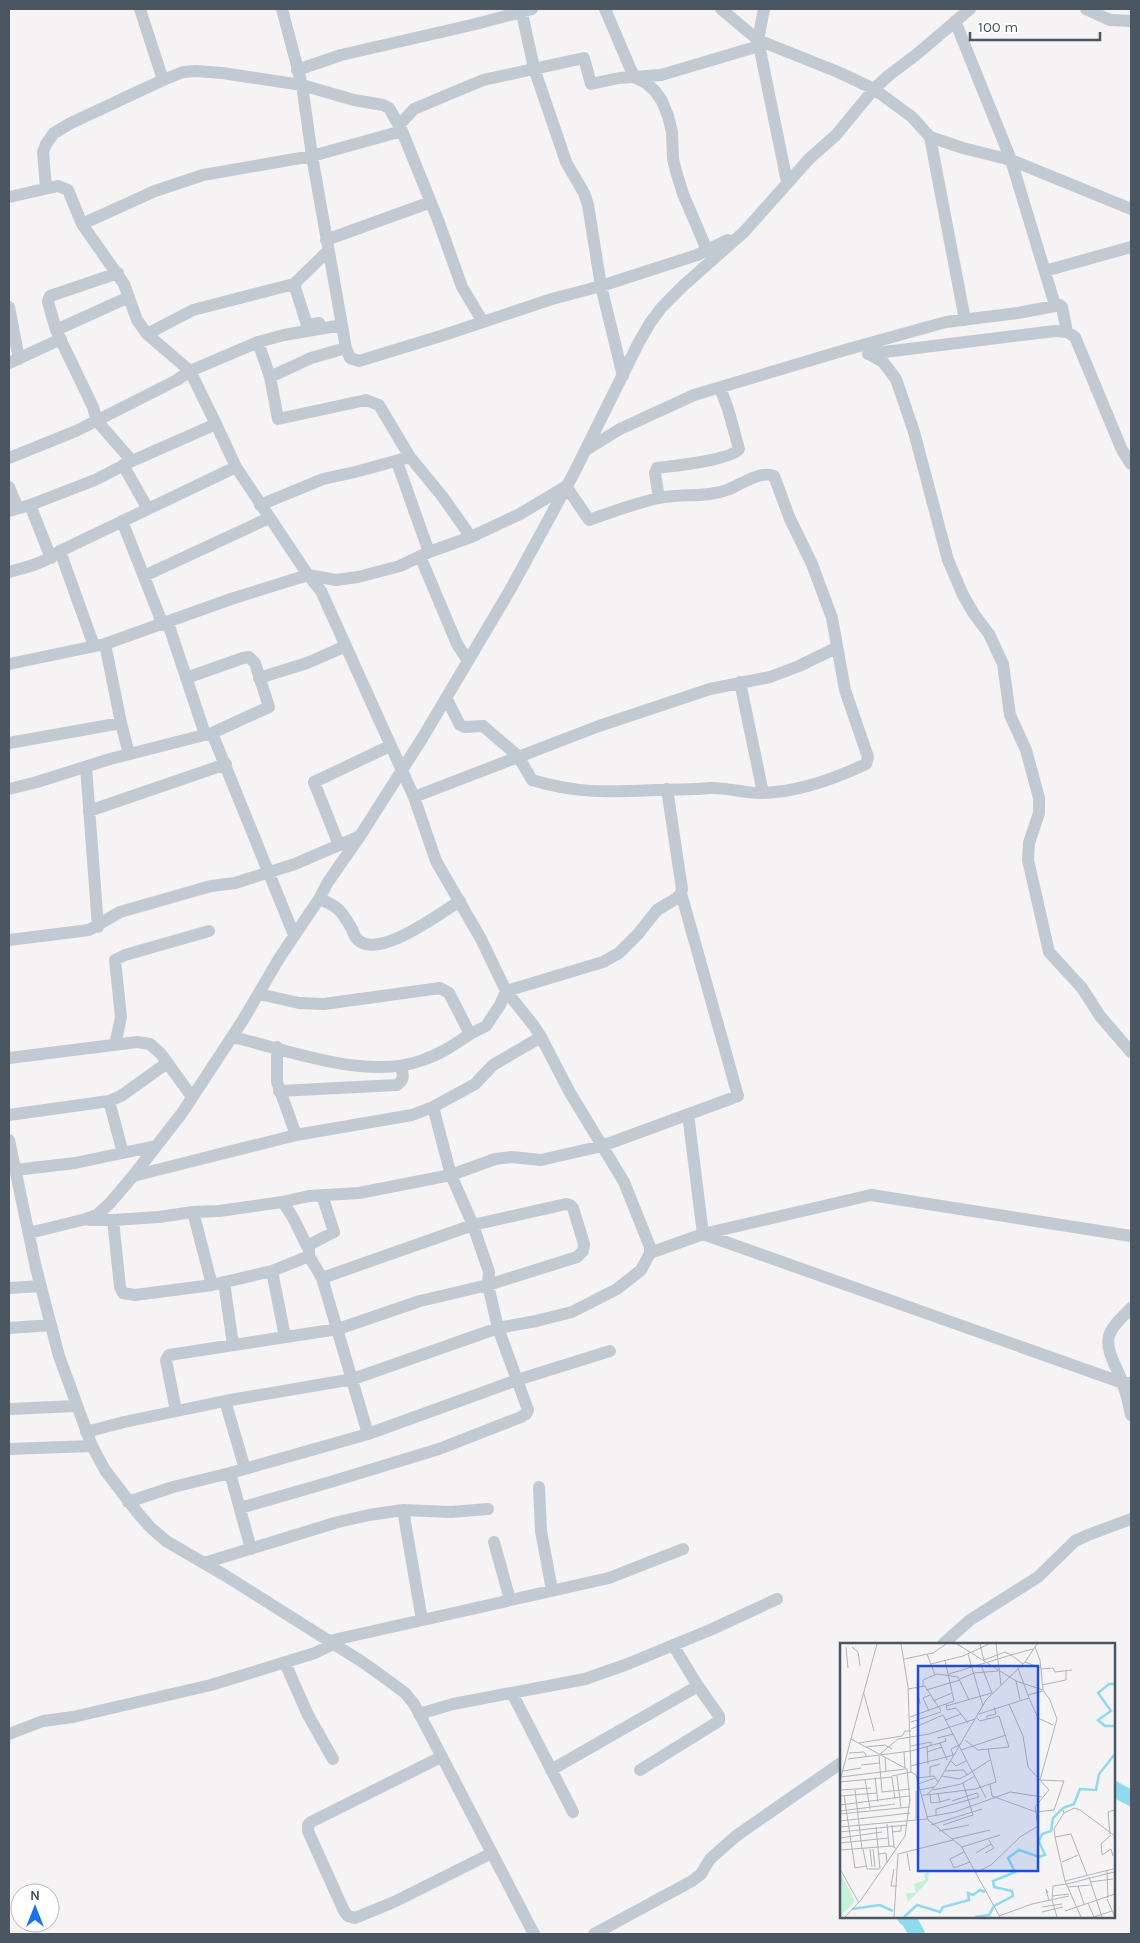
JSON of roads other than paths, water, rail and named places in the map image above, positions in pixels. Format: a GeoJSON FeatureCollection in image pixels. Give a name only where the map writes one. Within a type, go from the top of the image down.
{"type":"FeatureCollection","features":[{"type":"Feature","properties":{"kind":"street"},"geometry":{"type":"LineString","coordinates":[[140,9],[163,80]]}},
{"type":"Feature","properties":{"kind":"street"},"geometry":{"type":"LineString","coordinates":[[282,9],[302,84],[327,245],[346,348],[350,358],[359,360],[552,299],[601,286],[707,250],[744,232]]}},
{"type":"Feature","properties":{"kind":"street"},"geometry":{"type":"LineString","coordinates":[[605,9],[634,77],[655,91],[662,101],[672,132],[672,150],[676,171],[683,194],[707,250]]}},
{"type":"Feature","properties":{"kind":"street"},"geometry":{"type":"LineString","coordinates":[[721,9],[758,43],[838,72],[874,89],[912,117],[930,137],[963,148],[1011,160],[1131,209]]}},
{"type":"Feature","properties":{"kind":"street"},"geometry":{"type":"LineString","coordinates":[[764,9],[758,43],[787,182]]}},
{"type":"Feature","properties":{"kind":"street"},"geometry":{"type":"LineString","coordinates":[[29,1233],[86,1220],[97,1215],[133,1176],[192,1097],[232,1037],[294,935],[320,899],[328,882],[360,836],[446,698],[510,590],[586,450],[650,323],[662,307],[744,232],[787,182],[836,135],[874,89],[970,9]]}},
{"type":"Feature","properties":{"kind":"street"},"geometry":{"type":"LineString","coordinates":[[1086,9],[1110,20],[1131,21]]}},
{"type":"Feature","properties":{"kind":"street"},"geometry":{"type":"LineString","coordinates":[[297,70],[351,53],[476,24],[525,10],[534,68],[566,162],[584,193],[588,205],[601,286],[622,376]]}},
{"type":"Feature","properties":{"kind":"street"},"geometry":{"type":"LineString","coordinates":[[954,21],[1011,160],[1055,305]]}},
{"type":"Feature","properties":{"kind":"street"},"geometry":{"type":"LineString","coordinates":[[46,188],[43,152],[54,133],[71,123],[183,72],[222,72],[302,84],[389,108],[414,109],[483,80],[584,58],[591,84],[661,75],[758,43]]}},
{"type":"Feature","properties":{"kind":"street"},"geometry":{"type":"LineString","coordinates":[[389,108],[401,128],[431,202],[462,287],[483,322]]}},
{"type":"Feature","properties":{"kind":"street"},"geometry":{"type":"LineString","coordinates":[[82,224],[156,191],[203,175],[312,156],[401,128],[414,109]]}},
{"type":"Feature","properties":{"kind":"street"},"geometry":{"type":"LineString","coordinates":[[930,137],[965,320]]}},
{"type":"Feature","properties":{"kind":"street"},"geometry":{"type":"LineString","coordinates":[[9,197],[58,186],[68,190],[82,224],[118,273],[137,320],[147,334],[190,371],[236,467],[260,505],[321,591],[414,797],[436,861],[481,939],[506,991],[541,1037],[569,1091],[624,1182],[650,1247],[650,1254],[641,1270],[617,1289],[572,1312],[498,1328],[353,1378],[225,1401],[86,1432]]}},
{"type":"Feature","properties":{"kind":"street"},"geometry":{"type":"LineString","coordinates":[[147,334],[193,310],[294,284],[327,245],[431,202]]}},
{"type":"Feature","properties":{"kind":"street"},"geometry":{"type":"LineString","coordinates":[[1044,271],[1131,247]]}},
{"type":"Feature","properties":{"kind":"street"},"geometry":{"type":"LineString","coordinates":[[118,273],[50,296],[48,302],[58,335],[93,407],[97,421],[127,463],[148,509]]}},
{"type":"Feature","properties":{"kind":"street"},"geometry":{"type":"LineString","coordinates":[[294,284],[306,325],[341,322]]}},
{"type":"Feature","properties":{"kind":"street"},"geometry":{"type":"LineString","coordinates":[[9,307],[14,361],[128,297]]}},
{"type":"Feature","properties":{"kind":"street"},"geometry":{"type":"LineString","coordinates":[[586,450],[620,429],[694,395],[946,322],[1018,313],[1055,305],[1062,307],[1067,332]]}},
{"type":"Feature","properties":{"kind":"street"},"geometry":{"type":"LineString","coordinates":[[9,458],[76,431],[177,380],[190,371],[258,342],[341,322]]}},
{"type":"Feature","properties":{"kind":"street"},"geometry":{"type":"LineString","coordinates":[[845,350],[869,354],[1055,331],[1067,332],[1075,338],[1122,450],[1131,464]]}},
{"type":"Feature","properties":{"kind":"street"},"geometry":{"type":"LineString","coordinates":[[258,342],[270,377],[278,419],[366,400],[379,405],[410,457],[442,496],[471,537]]}},
{"type":"Feature","properties":{"kind":"street"},"geometry":{"type":"LineString","coordinates":[[270,377],[311,358],[346,348]]}},
{"type":"Feature","properties":{"kind":"street"},"geometry":{"type":"LineString","coordinates":[[869,354],[883,362],[896,379],[914,432],[948,560],[963,595],[974,614],[990,634],[1002,664],[1010,715],[1026,750],[1039,798],[1039,813],[1029,843],[1028,860],[1049,952],[1082,988],[1100,1016],[1131,1052]]}},
{"type":"Feature","properties":{"kind":"street"},"geometry":{"type":"LineString","coordinates":[[659,498],[655,473],[657,468],[704,461],[732,454],[739,449],[720,388]]}},
{"type":"Feature","properties":{"kind":"street"},"geometry":{"type":"LineString","coordinates":[[9,487],[13,510],[95,480],[127,463],[216,424]]}},
{"type":"Feature","properties":{"kind":"street"},"geometry":{"type":"LineString","coordinates":[[260,505],[323,478],[396,462],[410,457]]}},
{"type":"Feature","properties":{"kind":"street"},"geometry":{"type":"LineString","coordinates":[[396,462],[424,554],[457,644],[468,661]]}},
{"type":"Feature","properties":{"kind":"street"},"geometry":{"type":"LineString","coordinates":[[9,572],[38,564],[122,521],[236,467]]}},
{"type":"Feature","properties":{"kind":"street"},"geometry":{"type":"LineString","coordinates":[[446,698],[460,725],[464,727],[483,726],[518,756],[532,780],[555,787],[597,792],[712,788],[763,793],[820,783],[861,766],[867,761],[862,738],[845,690],[832,618],[812,564],[790,519],[774,476],[769,474],[759,476],[725,491],[708,495],[677,495],[659,498],[590,520],[566,486]]}},
{"type":"Feature","properties":{"kind":"street"},"geometry":{"type":"LineString","coordinates":[[9,664],[100,645],[165,624],[239,596],[308,575],[336,580],[358,577],[400,566],[424,554],[471,537],[520,514],[566,486]]}},
{"type":"Feature","properties":{"kind":"street"},"geometry":{"type":"LineString","coordinates":[[30,505],[100,645],[129,754]]}},
{"type":"Feature","properties":{"kind":"street"},"geometry":{"type":"LineString","coordinates":[[144,576],[269,518]]}},
{"type":"Feature","properties":{"kind":"street"},"geometry":{"type":"LineString","coordinates":[[122,521],[208,733],[226,764],[294,935]]}},
{"type":"Feature","properties":{"kind":"street"},"geometry":{"type":"LineString","coordinates":[[259,678],[307,663],[346,646]]}},
{"type":"Feature","properties":{"kind":"street"},"geometry":{"type":"LineString","coordinates":[[414,797],[599,726],[710,689],[770,677],[799,666],[836,648]]}},
{"type":"Feature","properties":{"kind":"street"},"geometry":{"type":"LineString","coordinates":[[9,789],[208,733],[269,707],[255,663],[250,657],[186,678]]}},
{"type":"Feature","properties":{"kind":"street"},"geometry":{"type":"LineString","coordinates":[[740,682],[763,793]]}},
{"type":"Feature","properties":{"kind":"street"},"geometry":{"type":"LineString","coordinates":[[9,743],[121,723]]}},
{"type":"Feature","properties":{"kind":"street"},"geometry":{"type":"LineString","coordinates":[[339,845],[314,782],[390,746]]}},
{"type":"Feature","properties":{"kind":"street"},"geometry":{"type":"LineString","coordinates":[[89,811],[226,764]]}},
{"type":"Feature","properties":{"kind":"street"},"geometry":{"type":"LineString","coordinates":[[86,767],[98,927]]}},
{"type":"Feature","properties":{"kind":"street"},"geometry":{"type":"LineString","coordinates":[[86,1220],[159,1217],[193,1212],[218,1211],[282,1202],[296,1198],[359,1193],[451,1175],[495,1159],[512,1157],[541,1160],[602,1146],[738,1096],[681,894],[682,889],[667,789]]}},
{"type":"Feature","properties":{"kind":"street"},"geometry":{"type":"LineString","coordinates":[[9,940],[89,930],[98,927],[120,912],[211,886],[235,883],[295,864],[360,836]]}},
{"type":"Feature","properties":{"kind":"street"},"geometry":{"type":"LineString","coordinates":[[232,1037],[355,1066],[388,1068],[423,1061],[446,1051],[470,1034],[486,1026],[506,991],[603,962],[619,953],[638,934],[657,910],[681,894]]}},
{"type":"Feature","properties":{"kind":"street"},"geometry":{"type":"LineString","coordinates":[[320,899],[341,910],[357,940],[366,945],[387,943],[400,938],[460,901]]}},
{"type":"Feature","properties":{"kind":"street"},"geometry":{"type":"LineString","coordinates":[[115,1045],[121,1017],[115,960],[125,955],[209,931]]}},
{"type":"Feature","properties":{"kind":"street"},"geometry":{"type":"LineString","coordinates":[[258,994],[299,1003],[324,1004],[440,988],[449,994],[470,1034]]}},
{"type":"Feature","properties":{"kind":"street"},"geometry":{"type":"LineString","coordinates":[[133,1176],[296,1135],[412,1116],[475,1084],[493,1064],[541,1037]]}},
{"type":"Feature","properties":{"kind":"street"},"geometry":{"type":"LineString","coordinates":[[9,1058],[137,1042],[150,1044],[161,1054],[192,1097]]}},
{"type":"Feature","properties":{"kind":"street"},"geometry":{"type":"LineString","coordinates":[[277,1047],[277,1082],[296,1135]]}},
{"type":"Feature","properties":{"kind":"street"},"geometry":{"type":"LineString","coordinates":[[9,1115],[109,1101],[121,1096],[167,1063]]}},
{"type":"Feature","properties":{"kind":"street"},"geometry":{"type":"LineString","coordinates":[[279,1091],[397,1085],[401,1083],[404,1077],[401,1066]]}},
{"type":"Feature","properties":{"kind":"street"},"geometry":{"type":"LineString","coordinates":[[109,1101],[122,1153]]}},
{"type":"Feature","properties":{"kind":"street"},"geometry":{"type":"LineString","coordinates":[[240,1508],[439,1449],[521,1417],[528,1410],[498,1328],[488,1285],[489,1272],[473,1225],[451,1175],[433,1107]]}},
{"type":"Feature","properties":{"kind":"street"},"geometry":{"type":"LineString","coordinates":[[688,1114],[703,1234]]}},
{"type":"Feature","properties":{"kind":"street"},"geometry":{"type":"LineString","coordinates":[[9,1140],[14,1176],[58,1356],[86,1432],[105,1470],[128,1502],[150,1527],[166,1541],[331,1642],[405,1692],[419,1714],[534,1934]]}},
{"type":"Feature","properties":{"kind":"street"},"geometry":{"type":"LineString","coordinates":[[14,1176],[156,1146]]}},
{"type":"Feature","properties":{"kind":"street"},"geometry":{"type":"LineString","coordinates":[[113,1220],[120,1286],[123,1293],[136,1295],[218,1283],[272,1271],[308,1251],[334,1232],[322,1195]]}},
{"type":"Feature","properties":{"kind":"street"},"geometry":{"type":"LineString","coordinates":[[650,1254],[703,1234],[871,1195],[1131,1236]]}},
{"type":"Feature","properties":{"kind":"street"},"geometry":{"type":"LineString","coordinates":[[282,1202],[292,1214],[322,1278],[368,1434]]}},
{"type":"Feature","properties":{"kind":"street"},"geometry":{"type":"LineString","coordinates":[[176,1411],[166,1357],[169,1355],[338,1329],[420,1301],[488,1285],[577,1257],[583,1251],[584,1244],[573,1208],[566,1204],[473,1225],[322,1278]]}},
{"type":"Feature","properties":{"kind":"street"},"geometry":{"type":"LineString","coordinates":[[193,1212],[218,1283],[233,1345]]}},
{"type":"Feature","properties":{"kind":"street"},"geometry":{"type":"LineString","coordinates":[[703,1234],[1127,1383]]}},
{"type":"Feature","properties":{"kind":"street"},"geometry":{"type":"LineString","coordinates":[[272,1271],[285,1337]]}},
{"type":"Feature","properties":{"kind":"street"},"geometry":{"type":"LineString","coordinates":[[9,1288],[41,1286]]}},
{"type":"Feature","properties":{"kind":"street"},"geometry":{"type":"LineString","coordinates":[[1131,1308],[1114,1327],[1110,1335],[1110,1350],[1127,1383],[1131,1415]]}},
{"type":"Feature","properties":{"kind":"street"},"geometry":{"type":"LineString","coordinates":[[9,1328],[51,1325]]}},
{"type":"Feature","properties":{"kind":"street"},"geometry":{"type":"LineString","coordinates":[[128,1502],[173,1487],[245,1469],[368,1434],[517,1380],[610,1351]]}},
{"type":"Feature","properties":{"kind":"street"},"geometry":{"type":"LineString","coordinates":[[225,1401],[245,1469]]}},
{"type":"Feature","properties":{"kind":"street"},"geometry":{"type":"LineString","coordinates":[[9,1409],[76,1406]]}},
{"type":"Feature","properties":{"kind":"street"},"geometry":{"type":"LineString","coordinates":[[9,1448],[92,1446]]}},
{"type":"Feature","properties":{"kind":"street"},"geometry":{"type":"LineString","coordinates":[[230,1473],[251,1550]]}},
{"type":"Feature","properties":{"kind":"street"},"geometry":{"type":"LineString","coordinates":[[539,1487],[541,1531],[552,1590]]}},
{"type":"Feature","properties":{"kind":"street"},"geometry":{"type":"LineString","coordinates":[[204,1564],[338,1522],[403,1510],[451,1512],[488,1509]]}},
{"type":"Feature","properties":{"kind":"street"},"geometry":{"type":"LineString","coordinates":[[403,1510],[422,1620]]}},
{"type":"Feature","properties":{"kind":"street"},"geometry":{"type":"LineString","coordinates":[[944,1643],[970,1620],[1038,1577],[1075,1541],[1131,1519]]}},
{"type":"Feature","properties":{"kind":"street"},"geometry":{"type":"LineString","coordinates":[[494,1542],[510,1600]]}},
{"type":"Feature","properties":{"kind":"street"},"geometry":{"type":"LineString","coordinates":[[9,1734],[43,1721],[73,1717],[211,1685],[315,1654],[331,1642],[610,1578],[683,1549]]}},
{"type":"Feature","properties":{"kind":"street"},"geometry":{"type":"LineString","coordinates":[[419,1714],[454,1704],[585,1679],[626,1665],[777,1599]]}},
{"type":"Feature","properties":{"kind":"street"},"geometry":{"type":"LineString","coordinates":[[640,1770],[719,1721],[719,1716],[673,1645]]}},
{"type":"Feature","properties":{"kind":"street"},"geometry":{"type":"LineString","coordinates":[[285,1662],[308,1715],[333,1759]]}},
{"type":"Feature","properties":{"kind":"street"},"geometry":{"type":"LineString","coordinates":[[551,1770],[698,1686]]}},
{"type":"Feature","properties":{"kind":"street"},"geometry":{"type":"LineString","coordinates":[[512,1693],[572,1812]]}},
{"type":"Feature","properties":{"kind":"street"},"geometry":{"type":"LineString","coordinates":[[441,1757],[308,1825],[308,1831],[344,1912],[354,1918],[394,1902],[492,1854]]}},
{"type":"Feature","properties":{"kind":"street"},"geometry":{"type":"LineString","coordinates":[[594,1934],[692,1881],[701,1874],[710,1859],[736,1836],[840,1763]]}},
{"type":"Feature","properties":{"kind":"waterway"},"geometry":{"type":"LineString","coordinates":[[1115,1790],[1131,1798]]}},
{"type":"Feature","properties":{"kind":"waterway"},"geometry":{"type":"LineString","coordinates":[[906,1918],[917,1934]]}}]}
